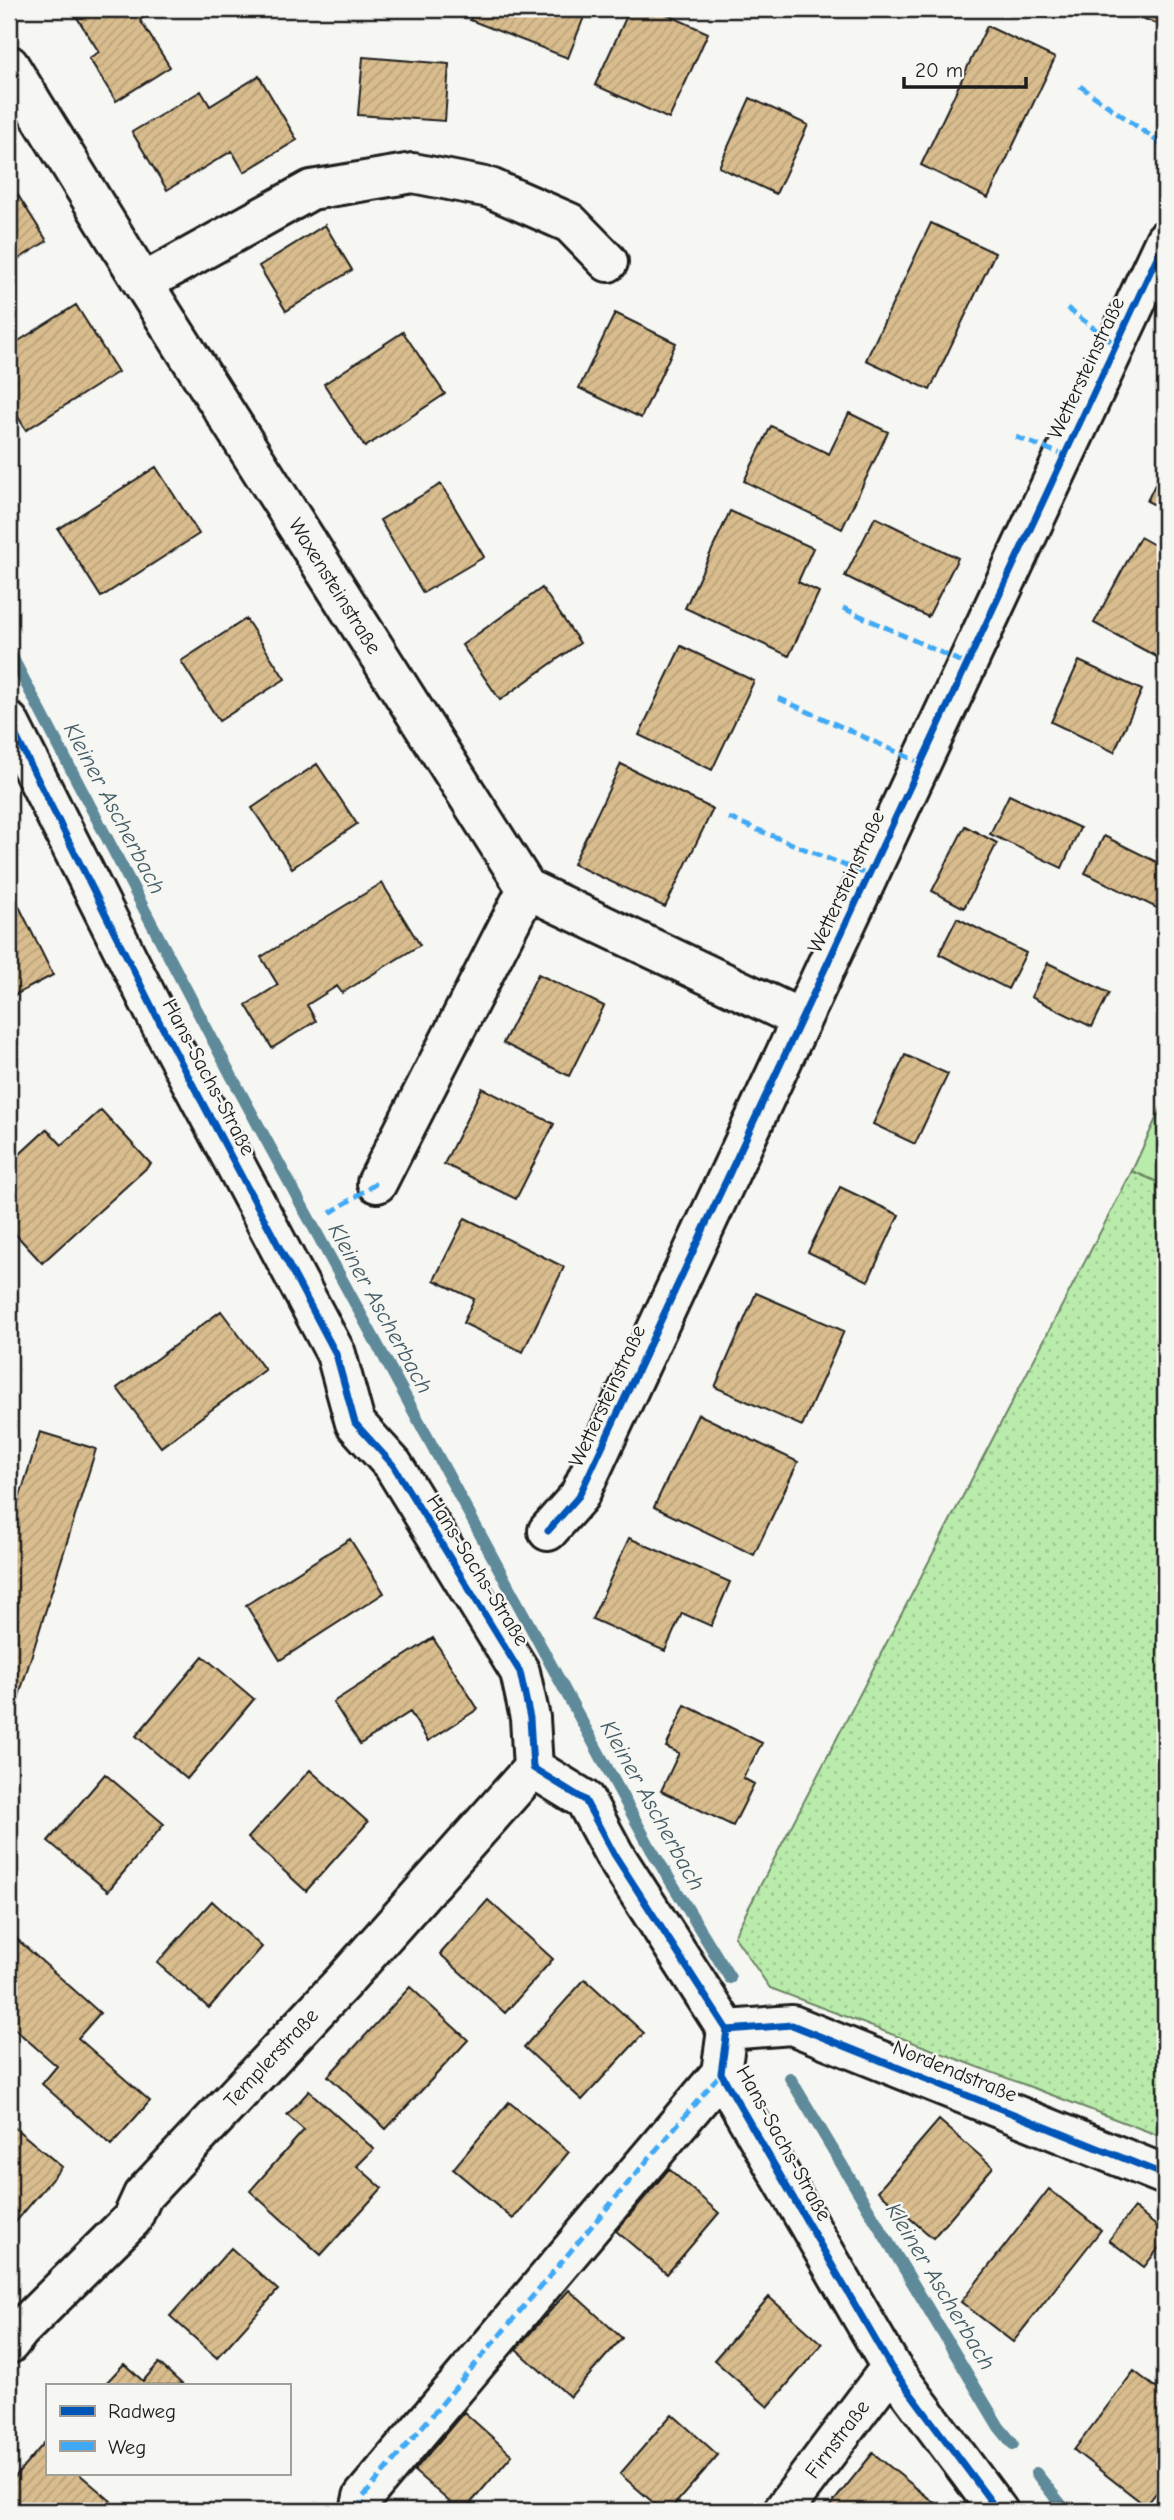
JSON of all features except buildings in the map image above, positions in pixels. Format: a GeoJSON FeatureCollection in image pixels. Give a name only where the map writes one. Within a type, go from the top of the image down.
{"type":"FeatureCollection","features":[{"type":"Feature","properties":{"kind":"street","name":"Waxensteinstraße"},"geometry":{"type":"LineString","coordinates":[[9,65],[143,283],[527,889]]}},
{"type":"Feature","properties":{"kind":"street"},"geometry":{"type":"LineString","coordinates":[[143,283],[310,190],[413,173],[490,188],[570,223],[608,262]]}},
{"type":"Feature","properties":{"kind":"street","name":"Wettersteinstraße"},"geometry":{"type":"LineString","coordinates":[[548,1531],[579,1496],[1165,240]]}},
{"type":"Feature","properties":{"kind":"street","name":"Hans-Sachs-Straße"},"geometry":{"type":"LineString","coordinates":[[9,722],[166,1034],[336,1354],[355,1423],[393,1465],[520,1672],[530,1718],[533,1768]]}},
{"type":"Feature","properties":{"kind":"street"},"geometry":{"type":"LineString","coordinates":[[377,1183],[527,889],[801,1019]]}},
{"type":"Feature","properties":{"kind":"street"},"geometry":{"type":"LineString","coordinates":[[533,1768],[585,1800],[614,1854],[727,2030]]}},
{"type":"Feature","properties":{"kind":"street","name":"Templerstraße"},"geometry":{"type":"LineString","coordinates":[[9,2344],[132,2219],[143,2196],[342,1983],[533,1768]]}},
{"type":"Feature","properties":{"kind":"street","name":"Nordendstraße"},"geometry":{"type":"LineString","coordinates":[[727,2030],[792,2025],[1165,2175]]}},
{"type":"Feature","properties":{"kind":"street","name":"Hans-Sachs-Straße"},"geometry":{"type":"LineString","coordinates":[[360,2511],[363,2497],[722,2073],[727,2030]]}},
{"type":"Feature","properties":{"kind":"street","name":"Hans-Sachs-Straße"},"geometry":{"type":"LineString","coordinates":[[722,2073],[891,2367],[998,2511]]}},
{"type":"Feature","properties":{"kind":"street","name":"Firnstraße"},"geometry":{"type":"LineString","coordinates":[[783,2511],[891,2367]]}},
{"type":"Feature","properties":{"kind":"green space"},"geometry":{"type":"Polygon","coordinates":[[[1165,1099],[1165,1185],[1132,1171],[1165,1099]]]}},
{"type":"Feature","properties":{"kind":"green space"},"geometry":{"type":"Polygon","coordinates":[[[1132,1171],[1165,1185],[1165,2138],[770,1988],[734,1936],[1132,1171]]]}},
{"type":"Feature","properties":{"kind":"waterway","name":"Kleiner Ascherbach"},"geometry":{"type":"LineString","coordinates":[[9,651],[231,1075],[651,1849],[730,1978]]}},
{"type":"Feature","properties":{"kind":"waterway","name":"Kleiner Ascherbach"},"geometry":{"type":"LineString","coordinates":[[790,2078],[999,2427],[1013,2444]]}},
{"type":"Feature","properties":{"kind":"waterway","name":"Kleiner Ascherbach"},"geometry":{"type":"LineString","coordinates":[[1036,2473],[1066,2511]]}},
{"type":"Feature","properties":{"kind":"marked path"},"geometry":{"type":"LineString","coordinates":[[1080,86],[1165,149]]}},
{"type":"Feature","properties":{"kind":"marked path"},"geometry":{"type":"LineString","coordinates":[[1067,308],[1116,345]]}},
{"type":"Feature","properties":{"kind":"marked path"},"geometry":{"type":"LineString","coordinates":[[1016,437],[1064,455]]}},
{"type":"Feature","properties":{"kind":"marked path"},"geometry":{"type":"LineString","coordinates":[[843,608],[966,664]]}},
{"type":"Feature","properties":{"kind":"marked path"},"geometry":{"type":"LineString","coordinates":[[778,698],[921,763]]}},
{"type":"Feature","properties":{"kind":"marked path"},"geometry":{"type":"LineString","coordinates":[[729,818],[868,875]]}},
{"type":"Feature","properties":{"kind":"marked path"},"geometry":{"type":"LineString","coordinates":[[330,1213],[377,1183]]}},
{"type":"Feature","properties":{"kind":"marked path"},"geometry":{"type":"LineString","coordinates":[[360,2511],[363,2497],[721,2073]]}},
{"type":"Feature","properties":{"kind":"cycle path"},"geometry":{"type":"LineString","coordinates":[[548,1531],[579,1496],[1165,240]]}},
{"type":"Feature","properties":{"kind":"cycle path"},"geometry":{"type":"LineString","coordinates":[[9,722],[160,1023],[336,1354],[355,1423],[393,1465],[520,1672],[530,1718],[533,1768],[585,1800],[614,1854],[727,2030],[721,2073],[891,2367],[998,2511]]}},
{"type":"Feature","properties":{"kind":"cycle path"},"geometry":{"type":"LineString","coordinates":[[727,2030],[792,2025],[1165,2175]]}}]}
